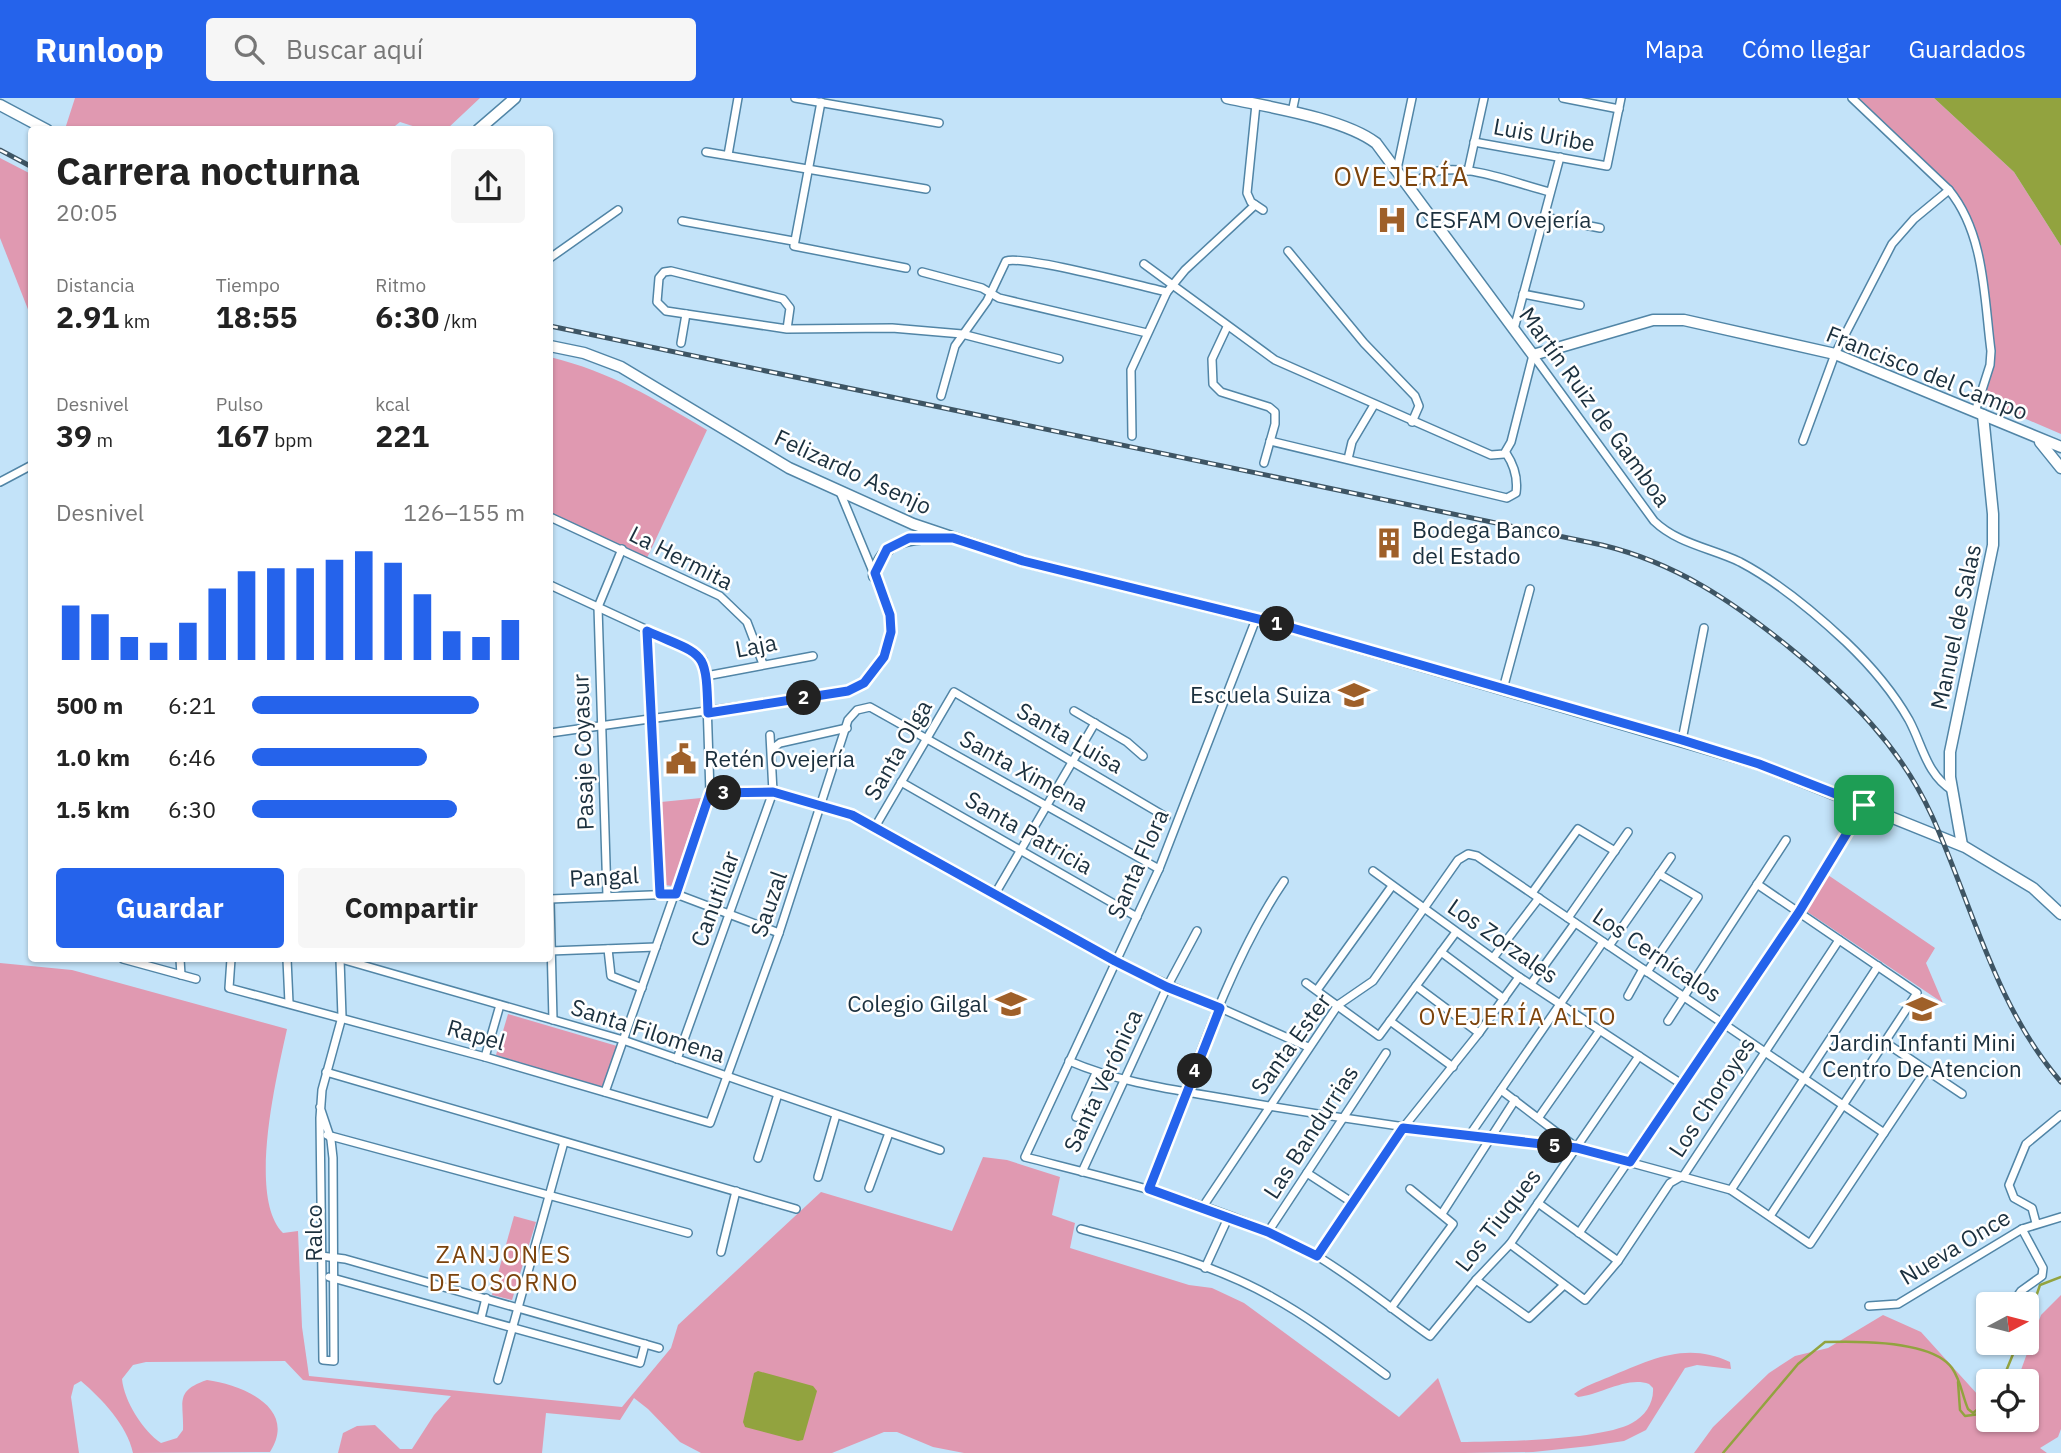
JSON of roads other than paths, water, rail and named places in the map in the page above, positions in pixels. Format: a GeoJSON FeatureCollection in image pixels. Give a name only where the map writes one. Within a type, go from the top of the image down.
{"type":"FeatureCollection","features":[{"type":"Feature","properties":{"kind":"street"},"geometry":{"type":"LineString","coordinates":[[483,126],[515,98]]}},
{"type":"Feature","properties":{"kind":"street"},"geometry":{"type":"LineString","coordinates":[[728,155],[738,98]]}},
{"type":"Feature","properties":{"kind":"street"},"geometry":{"type":"LineString","coordinates":[[795,98],[939,123]]}},
{"type":"Feature","properties":{"kind":"street"},"geometry":{"type":"LineString","coordinates":[[855,108],[857,98]]}},
{"type":"Feature","properties":{"kind":"street","name":"Martín Ruiz de Gamboa"},"geometry":{"type":"LineString","coordinates":[[1227,98],[1292,112],[1369,137],[1397,169],[1654,522],[1674,537],[1732,559],[1764,576],[1831,628],[1860,656],[1903,711],[1933,775],[1953,791]]}},
{"type":"Feature","properties":{"kind":"street"},"geometry":{"type":"LineString","coordinates":[[1292,112],[1295,98]]}},
{"type":"Feature","properties":{"kind":"street"},"geometry":{"type":"LineString","coordinates":[[1397,169],[1411,98]]}},
{"type":"Feature","properties":{"kind":"street"},"geometry":{"type":"LineString","coordinates":[[1468,172],[1484,98]]}},
{"type":"Feature","properties":{"kind":"street"},"geometry":{"type":"LineString","coordinates":[[1563,98],[1619,109],[1621,98]]}},
{"type":"Feature","properties":{"kind":"street"},"geometry":{"type":"LineString","coordinates":[[1852,98],[1949,190],[1963,207],[1980,265],[1991,351],[1979,413]]}},
{"type":"Feature","properties":{"kind":"street"},"geometry":{"type":"LineString","coordinates":[[793,241],[821,102]]}},
{"type":"Feature","properties":{"kind":"street"},"geometry":{"type":"LineString","coordinates":[[1256,104],[1247,193],[1255,205],[1263,210]]}},
{"type":"Feature","properties":{"kind":"street"},"geometry":{"type":"LineString","coordinates":[[0,105],[39,126]]}},
{"type":"Feature","properties":{"kind":"street","name":"Luis Uribe"},"geometry":{"type":"LineString","coordinates":[[1474,142],[1607,166],[1619,109]]}},
{"type":"Feature","properties":{"kind":"street"},"geometry":{"type":"LineString","coordinates":[[706,152],[926,189]]}},
{"type":"Feature","properties":{"kind":"street"},"geometry":{"type":"LineString","coordinates":[[1514,329],[1560,157]]}},
{"type":"Feature","properties":{"kind":"street"},"geometry":{"type":"LineString","coordinates":[[1409,186],[1434,172],[1468,172],[1550,192]]}},
{"type":"Feature","properties":{"kind":"street"},"geometry":{"type":"LineString","coordinates":[[1803,441],[1835,354],[1892,244],[1914,219],[1949,190]]}},
{"type":"Feature","properties":{"kind":"street"},"geometry":{"type":"LineString","coordinates":[[1132,436],[1130,375],[1167,292],[1172,284],[1255,205]]}},
{"type":"Feature","properties":{"kind":"street"},"geometry":{"type":"LineString","coordinates":[[553,256],[618,210]]}},
{"type":"Feature","properties":{"kind":"street"},"geometry":{"type":"LineString","coordinates":[[1544,217],[1601,228]]}},
{"type":"Feature","properties":{"kind":"street"},"geometry":{"type":"LineString","coordinates":[[682,221],[793,241],[798,248],[906,268]]}},
{"type":"Feature","properties":{"kind":"street"},"geometry":{"type":"LineString","coordinates":[[1288,251],[1364,343],[1415,396],[1419,406],[1412,422]]}},
{"type":"Feature","properties":{"kind":"street"},"geometry":{"type":"LineString","coordinates":[[942,396],[948,365],[962,334],[992,293],[1001,266],[1012,259],[1167,292]]}},
{"type":"Feature","properties":{"kind":"street"},"geometry":{"type":"LineString","coordinates":[[1144,264],[1275,360],[1316,375],[1374,405],[1491,455],[1506,453]]}},
{"type":"Feature","properties":{"kind":"street"},"geometry":{"type":"LineString","coordinates":[[787,329],[790,307],[783,299],[671,271],[664,272],[659,278],[658,304],[663,310],[787,329],[892,328],[962,334],[1059,359]]}},
{"type":"Feature","properties":{"kind":"street"},"geometry":{"type":"LineString","coordinates":[[922,272],[992,293],[999,298],[1147,333]]}},
{"type":"Feature","properties":{"kind":"street"},"geometry":{"type":"LineString","coordinates":[[1523,294],[1580,305]]}},
{"type":"Feature","properties":{"kind":"street"},"geometry":{"type":"LineString","coordinates":[[681,343],[686,314]]}},
{"type":"Feature","properties":{"kind":"street","name":"Francisco del Campo"},"geometry":{"type":"LineString","coordinates":[[1533,355],[1653,320],[1675,318],[1835,354],[2061,447]]}},
{"type":"Feature","properties":{"kind":"street"},"geometry":{"type":"LineString","coordinates":[[1227,327],[1212,359],[1213,384],[1221,392],[1273,410],[1277,418],[1264,463]]}},
{"type":"Feature","properties":{"kind":"street","name":"Felizardo Asenjo"},"geometry":{"type":"LineString","coordinates":[[553,347],[584,353],[621,367],[789,468],[953,538],[1023,561],[1256,619],[1759,764],[1962,845],[2033,888],[2061,914]]}},
{"type":"Feature","properties":{"kind":"street"},"geometry":{"type":"LineString","coordinates":[[1506,453],[1533,355]]}},
{"type":"Feature","properties":{"kind":"street"},"geometry":{"type":"LineString","coordinates":[[1348,459],[1355,436],[1374,405]]}},
{"type":"Feature","properties":{"kind":"street","name":"Manuel de Salas"},"geometry":{"type":"LineString","coordinates":[[1962,845],[1949,769],[1951,746],[1994,535],[1979,413]]}},
{"type":"Feature","properties":{"kind":"street"},"geometry":{"type":"LineString","coordinates":[[2034,438],[2049,450],[2061,465]]}},
{"type":"Feature","properties":{"kind":"street"},"geometry":{"type":"LineString","coordinates":[[1270,441],[1507,498],[1516,493],[1517,485],[1512,462],[1506,453]]}},
{"type":"Feature","properties":{"kind":"street"},"geometry":{"type":"LineString","coordinates":[[0,482],[28,467]]}},
{"type":"Feature","properties":{"kind":"street"},"geometry":{"type":"LineString","coordinates":[[553,733],[708,713],[848,691],[864,683],[884,657],[891,632],[888,608],[840,492]]}},
{"type":"Feature","properties":{"kind":"street","name":"La Hermita"},"geometry":{"type":"LineString","coordinates":[[553,518],[720,596],[737,609],[747,622],[763,664]]}},
{"type":"Feature","properties":{"kind":"street"},"geometry":{"type":"LineString","coordinates":[[874,576],[883,554],[898,542],[915,538],[953,538]]}},
{"type":"Feature","properties":{"kind":"street"},"geometry":{"type":"LineString","coordinates":[[598,607],[622,549]]}},
{"type":"Feature","properties":{"kind":"street"},"geometry":{"type":"LineString","coordinates":[[553,586],[695,652],[705,663],[710,793],[605,1093]]}},
{"type":"Feature","properties":{"kind":"street"},"geometry":{"type":"LineString","coordinates":[[1503,689],[1530,589]]}},
{"type":"Feature","properties":{"kind":"street","name":"Pasaje Coyasur"},"geometry":{"type":"LineString","coordinates":[[598,607],[607,897]]}},
{"type":"Feature","properties":{"kind":"street","name":"Santa Flora"},"geometry":{"type":"LineString","coordinates":[[1082,1172],[1025,1157],[1159,869],[1256,619]]}},
{"type":"Feature","properties":{"kind":"street"},"geometry":{"type":"LineString","coordinates":[[1682,740],[1704,628]]}},
{"type":"Feature","properties":{"kind":"street"},"geometry":{"type":"LineString","coordinates":[[647,631],[660,894]]}},
{"type":"Feature","properties":{"kind":"street","name":"Laja"},"geometry":{"type":"LineString","coordinates":[[706,676],[813,656]]}},
{"type":"Feature","properties":{"kind":"street","name":"Santa Olga"},"geometry":{"type":"LineString","coordinates":[[875,827],[954,692]]}},
{"type":"Feature","properties":{"kind":"street","name":"Santa Luisa"},"geometry":{"type":"LineString","coordinates":[[954,692],[1166,817]]}},
{"type":"Feature","properties":{"kind":"street","name":"Santa Ximena"},"geometry":{"type":"LineString","coordinates":[[847,728],[854,713],[870,707],[1159,869]]}},
{"type":"Feature","properties":{"kind":"street"},"geometry":{"type":"LineString","coordinates":[[1073,711],[1127,742],[1143,756]]}},
{"type":"Feature","properties":{"kind":"street"},"geometry":{"type":"LineString","coordinates":[[995,894],[1095,723]]}},
{"type":"Feature","properties":{"kind":"street"},"geometry":{"type":"LineString","coordinates":[[772,749],[780,743],[847,728]]}},
{"type":"Feature","properties":{"kind":"street","name":"Sauzal"},"geometry":{"type":"LineString","coordinates":[[710,1124],[779,933],[847,728]]}},
{"type":"Feature","properties":{"kind":"street","name":"Canutillar"},"geometry":{"type":"LineString","coordinates":[[677,1059],[773,792],[770,735]]}},
{"type":"Feature","properties":{"kind":"street","name":"Santa Patricia"},"geometry":{"type":"LineString","coordinates":[[901,782],[1137,917]]}},
{"type":"Feature","properties":{"kind":"street"},"geometry":{"type":"LineString","coordinates":[[710,793],[773,792],[852,815],[1115,961],[1167,987],[1308,1047]]}},
{"type":"Feature","properties":{"kind":"street"},"geometry":{"type":"LineString","coordinates":[[1579,1233],[1683,1085],[1799,912],[1864,805]]}},
{"type":"Feature","properties":{"kind":"street"},"geometry":{"type":"LineString","coordinates":[[1493,958],[1578,829],[1615,851]]}},
{"type":"Feature","properties":{"kind":"street"},"geometry":{"type":"LineString","coordinates":[[1531,984],[1628,832]]}},
{"type":"Feature","properties":{"kind":"street"},"geometry":{"type":"LineString","coordinates":[[1668,1021],[1786,840]]}},
{"type":"Feature","properties":{"kind":"street","name":"Santa Ester"},"geometry":{"type":"LineString","coordinates":[[1202,1208],[1338,1005],[1373,981],[1461,857],[1468,854],[1477,856]]}},
{"type":"Feature","properties":{"kind":"street","name":"Los Cernícalos"},"geometry":{"type":"LineString","coordinates":[[1477,856],[1884,1133]]}},
{"type":"Feature","properties":{"kind":"street"},"geometry":{"type":"LineString","coordinates":[[1469,1136],[1560,1004],[1671,858]]}},
{"type":"Feature","properties":{"kind":"street","name":"Los Zorzales"},"geometry":{"type":"LineString","coordinates":[[1373,872],[1519,976],[1683,1085]]}},
{"type":"Feature","properties":{"kind":"street"},"geometry":{"type":"LineString","coordinates":[[1628,996],[1698,897],[1658,873]]}},
{"type":"Feature","properties":{"kind":"street"},"geometry":{"type":"LineString","coordinates":[[1149,1189],[1220,1008],[1267,905],[1284,881]]}},
{"type":"Feature","properties":{"kind":"street"},"geometry":{"type":"LineString","coordinates":[[1757,884],[1917,993],[1770,1216]]}},
{"type":"Feature","properties":{"kind":"street"},"geometry":{"type":"LineString","coordinates":[[1317,990],[1392,886]]}},
{"type":"Feature","properties":{"kind":"street","name":"Pangal"},"geometry":{"type":"LineString","coordinates":[[553,900],[676,894],[779,933]]}},
{"type":"Feature","properties":{"kind":"street","name":"Santa Verónica"},"geometry":{"type":"LineString","coordinates":[[1082,1172],[1167,987],[1197,931]]}},
{"type":"Feature","properties":{"kind":"street"},"geometry":{"type":"LineString","coordinates":[[1306,983],[1379,1035],[1456,932]]}},
{"type":"Feature","properties":{"kind":"street","name":"Los Choroyes"},"geometry":{"type":"LineString","coordinates":[[1564,1285],[1585,1300],[1618,1261],[1670,1183],[1684,1175],[1839,940]]}},
{"type":"Feature","properties":{"kind":"street"},"geometry":{"type":"LineString","coordinates":[[553,951],[656,947]]}},
{"type":"Feature","properties":{"kind":"street"},"geometry":{"type":"LineString","coordinates":[[608,949],[611,976],[642,988]]}},
{"type":"Feature","properties":{"kind":"street"},"geometry":{"type":"LineString","coordinates":[[1441,953],[1504,999]]}},
{"type":"Feature","properties":{"kind":"street"},"geometry":{"type":"LineString","coordinates":[[133,962],[196,979]]}},
{"type":"Feature","properties":{"kind":"street"},"geometry":{"type":"LineString","coordinates":[[180,962],[181,975]]}},
{"type":"Feature","properties":{"kind":"street","name":"Rapel"},"geometry":{"type":"LineString","coordinates":[[231,962],[229,988],[485,1057],[710,1124]]}},
{"type":"Feature","properties":{"kind":"street"},"geometry":{"type":"LineString","coordinates":[[286,962],[289,1003]]}},
{"type":"Feature","properties":{"kind":"street","name":"Ralco"},"geometry":{"type":"LineString","coordinates":[[320,1107],[330,1135],[334,1361],[323,1360],[320,1107],[326,1072],[342,1017],[341,962]]}},
{"type":"Feature","properties":{"kind":"street","name":"Santa Filomena"},"geometry":{"type":"LineString","coordinates":[[351,962],[624,1040],[940,1150]]}},
{"type":"Feature","properties":{"kind":"street"},"geometry":{"type":"LineString","coordinates":[[550,962],[553,1020]]}},
{"type":"Feature","properties":{"kind":"street"},"geometry":{"type":"LineString","coordinates":[[1731,1190],[1878,966]]}},
{"type":"Feature","properties":{"kind":"street"},"geometry":{"type":"LineString","coordinates":[[1317,1256],[1403,1128],[1479,1033],[1519,976]]}},
{"type":"Feature","properties":{"kind":"street"},"geometry":{"type":"LineString","coordinates":[[1416,986],[1479,1033]]}},
{"type":"Feature","properties":{"kind":"street"},"geometry":{"type":"LineString","coordinates":[[485,1057],[500,1005]]}},
{"type":"Feature","properties":{"kind":"street"},"geometry":{"type":"LineString","coordinates":[[1390,1021],[1453,1067]]}},
{"type":"Feature","properties":{"kind":"street"},"geometry":{"type":"LineString","coordinates":[[1539,1117],[1600,1030]]}},
{"type":"Feature","properties":{"kind":"street"},"geometry":{"type":"LineString","coordinates":[[1886,1043],[1962,1094]]}},
{"type":"Feature","properties":{"kind":"street","name":"Las Bandurrias"},"geometry":{"type":"LineString","coordinates":[[1268,1232],[1386,1053]]}},
{"type":"Feature","properties":{"kind":"street","name":"Los Tiuques"},"geometry":{"type":"LineString","coordinates":[[1391,1308],[1430,1336],[1475,1280],[1510,1244],[1639,1056]]}},
{"type":"Feature","properties":{"kind":"street"},"geometry":{"type":"LineString","coordinates":[[1069,1061],[1123,1081],[1187,1092],[1403,1128],[1577,1148],[1684,1175],[1731,1190],[1810,1244],[1926,1070]]}},
{"type":"Feature","properties":{"kind":"street"},"geometry":{"type":"LineString","coordinates":[[326,1072],[796,1209]]}},
{"type":"Feature","properties":{"kind":"street"},"geometry":{"type":"LineString","coordinates":[[1076,1117],[1096,1073]]}},
{"type":"Feature","properties":{"kind":"street"},"geometry":{"type":"LineString","coordinates":[[1501,1090],[1577,1148]]}},
{"type":"Feature","properties":{"kind":"street"},"geometry":{"type":"LineString","coordinates":[[758,1158],[778,1094]]}},
{"type":"Feature","properties":{"kind":"street"},"geometry":{"type":"LineString","coordinates":[[1443,1212],[1515,1101]]}},
{"type":"Feature","properties":{"kind":"street"},"geometry":{"type":"LineString","coordinates":[[818,1177],[836,1115]]}},
{"type":"Feature","properties":{"kind":"street"},"geometry":{"type":"LineString","coordinates":[[2036,1223],[2032,1208],[2014,1198],[2009,1185],[2026,1144],[2061,1115]]}},
{"type":"Feature","properties":{"kind":"street"},"geometry":{"type":"LineString","coordinates":[[869,1188],[890,1133]]}},
{"type":"Feature","properties":{"kind":"street"},"geometry":{"type":"LineString","coordinates":[[320,1134],[688,1233]]}},
{"type":"Feature","properties":{"kind":"street"},"geometry":{"type":"LineString","coordinates":[[498,1380],[564,1143]]}},
{"type":"Feature","properties":{"kind":"street"},"geometry":{"type":"LineString","coordinates":[[1082,1172],[1149,1189],[1268,1232],[1317,1256],[1391,1308],[1453,1224],[1443,1212],[1410,1189]]}},
{"type":"Feature","properties":{"kind":"street"},"geometry":{"type":"LineString","coordinates":[[1307,1172],[1353,1203]]}},
{"type":"Feature","properties":{"kind":"street"},"geometry":{"type":"LineString","coordinates":[[721,1252],[736,1191]]}},
{"type":"Feature","properties":{"kind":"street"},"geometry":{"type":"LineString","coordinates":[[1538,1203],[1618,1261]]}},
{"type":"Feature","properties":{"kind":"street"},"geometry":{"type":"LineString","coordinates":[[1205,1268],[1228,1217]]}},
{"type":"Feature","properties":{"kind":"street","name":"Nueva Once"},"geometry":{"type":"LineString","coordinates":[[1869,1306],[1898,1304],[2022,1229],[2061,1217]]}},
{"type":"Feature","properties":{"kind":"street"},"geometry":{"type":"LineString","coordinates":[[1081,1229],[1205,1268],[1260,1291],[1291,1308],[1386,1375]]}},
{"type":"Feature","properties":{"kind":"street"},"geometry":{"type":"LineString","coordinates":[[2021,1292],[2042,1276],[2043,1268],[2022,1229]]}},
{"type":"Feature","properties":{"kind":"street"},"geometry":{"type":"LineString","coordinates":[[1475,1280],[1530,1318],[1564,1285],[1510,1244]]}},
{"type":"Feature","properties":{"kind":"street"},"geometry":{"type":"LineString","coordinates":[[321,1256],[333,1256],[659,1348]]}},
{"type":"Feature","properties":{"kind":"street"},"geometry":{"type":"LineString","coordinates":[[322,1276],[334,1277],[640,1363],[645,1344]]}},
{"type":"Feature","properties":{"kind":"street"},"geometry":{"type":"LineString","coordinates":[[481,1318],[486,1298]]}},
{"type":"Feature","properties":{"kind":"waterway"},"geometry":{"type":"LineString","coordinates":[[2038,1292],[2040,1285],[2061,1277]]}},
{"type":"Feature","properties":{"kind":"waterway"},"geometry":{"type":"LineString","coordinates":[[1723,1453],[1798,1364],[1825,1342],[1893,1344],[1928,1352],[1952,1368],[1968,1409],[1973,1413],[1976,1411]]}},
{"type":"Feature","properties":{"kind":"waterway"},"geometry":{"type":"LineString","coordinates":[[2007,1369],[2013,1355]]}},
{"type":"Feature","properties":{"kind":"waterway"},"geometry":{"type":"LineString","coordinates":[[1958,1382],[1960,1410],[1965,1416],[1976,1415]]}},
{"type":"Feature","properties":{"kind":"railway"},"geometry":{"type":"LineString","coordinates":[[0,150],[28,165]]}},
{"type":"Feature","properties":{"kind":"railway"},"geometry":{"type":"LineString","coordinates":[[553,327],[1602,545],[1679,573],[1725,600],[1790,648],[1833,685],[1889,745],[1905,767],[1932,816],[2002,989],[2038,1053],[2061,1082]]}},
{"type":"Feature","properties":{"kind":"place","name":"CESFAM Ovejería"},"geometry":{"type":"Point","coordinates":[1392,220]}},
{"type":"Feature","properties":{"kind":"place","name":"Bodega Banco del Estado"},"geometry":{"type":"Point","coordinates":[1389,543]}},
{"type":"Feature","properties":{"kind":"place","name":"Escuela Suiza"},"geometry":{"type":"Point","coordinates":[1354,695]}},
{"type":"Feature","properties":{"kind":"place","name":"Retén Ovejería"},"geometry":{"type":"Point","coordinates":[681,759]}},
{"type":"Feature","properties":{"kind":"place","name":"Colegio Gilgal"},"geometry":{"type":"Point","coordinates":[1011,1004]}},
{"type":"Feature","properties":{"kind":"place","name":"Jardin Infanti Mini Centro De Atencion"},"geometry":{"type":"Point","coordinates":[1922,1009]}},
{"type":"Feature","properties":{"kind":"district","name":"OVEJERÍA"},"geometry":{"type":"Point","coordinates":[1402,177]}},
{"type":"Feature","properties":{"kind":"district","name":"OVEJERÍA ALTO"},"geometry":{"type":"Point","coordinates":[1518,1017]}},
{"type":"Feature","properties":{"kind":"district","name":"ZANJONES DE OSORNO"},"geometry":{"type":"Point","coordinates":[504,1269]}}]}
